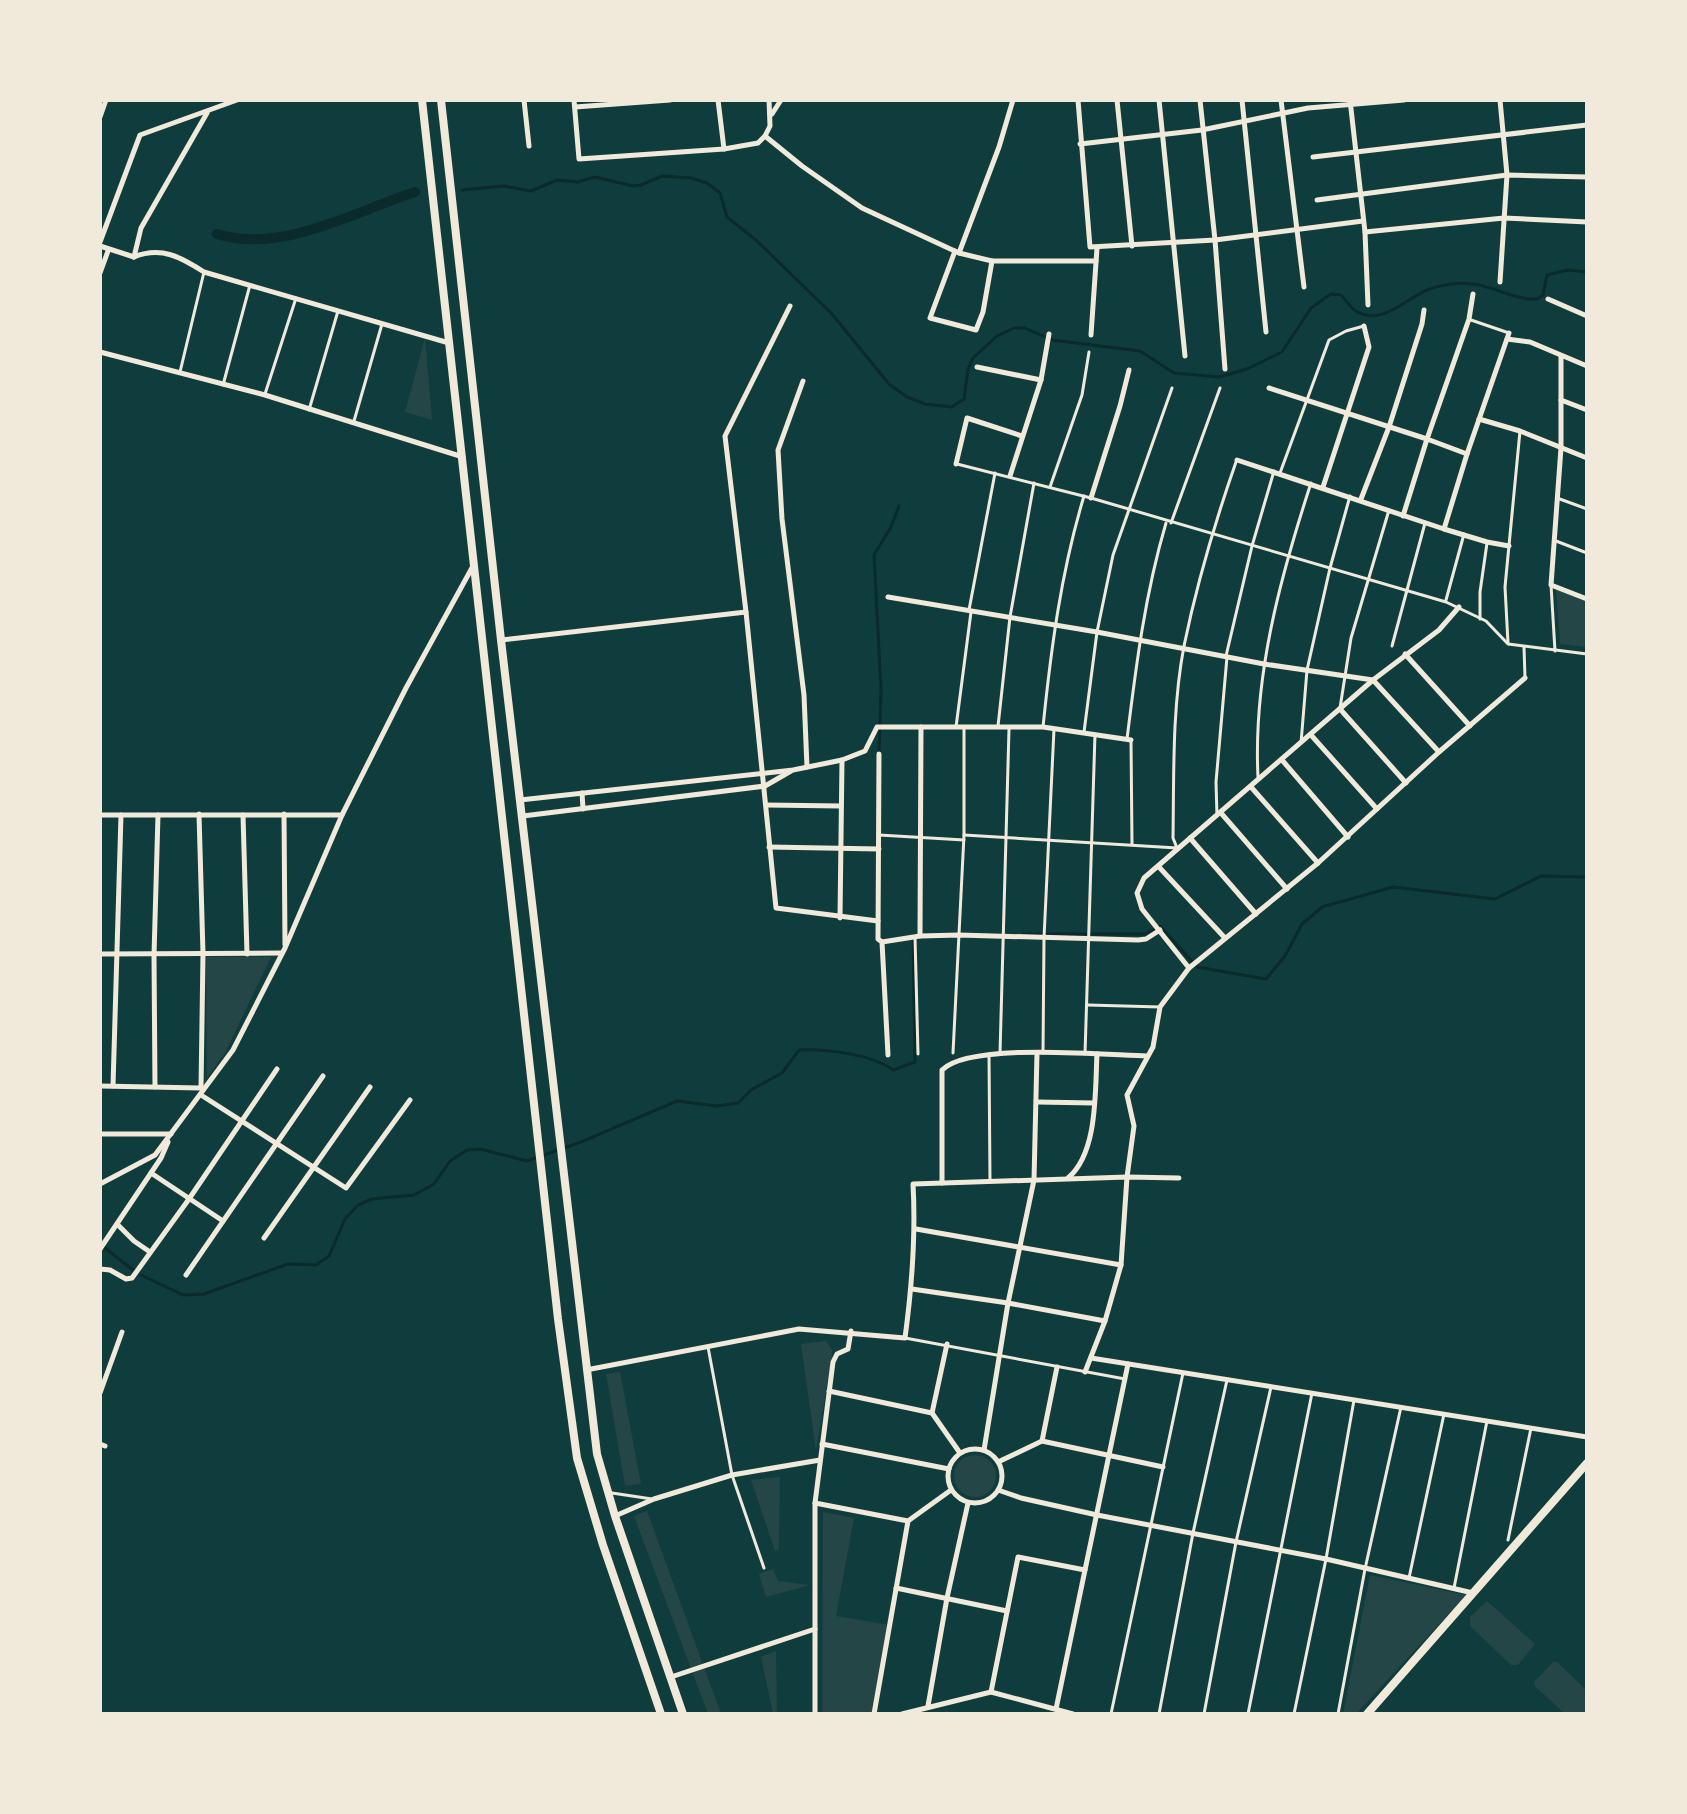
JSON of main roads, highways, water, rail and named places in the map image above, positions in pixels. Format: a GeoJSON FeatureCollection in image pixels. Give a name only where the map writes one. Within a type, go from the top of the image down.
{"type":"FeatureCollection","features":[{"type":"Feature","properties":{"kind":"main road"},"geometry":{"type":"LineString","coordinates":[[422,100],[558,1319],[577,1458],[603,1545],[661,1714]]}},
{"type":"Feature","properties":{"kind":"main road"},"geometry":{"type":"LineString","coordinates":[[441,100],[597,1454],[683,1714]]}},
{"type":"Feature","properties":{"kind":"main road"},"geometry":{"type":"LineString","coordinates":[[1367,1714],[1587,1463]]}},
{"type":"Feature","properties":{"kind":"main road"},"geometry":{"type":"LineString","coordinates":[[656,1701],[676,1694]]}},
{"type":"Feature","properties":{"kind":"waterway"},"geometry":{"type":"LineString","coordinates":[[462,190],[504,186],[531,191],[557,180],[578,182],[595,177],[633,186],[662,176],[691,178],[707,183],[720,193],[727,217],[757,241],[832,314],[889,384],[907,397],[925,404],[952,407],[964,399],[968,369],[973,358],[997,336],[1014,328],[1025,328],[1052,340],[1140,351],[1174,373],[1219,377],[1247,369],[1282,352],[1311,308],[1331,294],[1341,295],[1353,309],[1373,316],[1392,310],[1427,290],[1451,284],[1476,284],[1537,299],[1543,295],[1547,275],[1568,270],[1587,272]]}},
{"type":"Feature","properties":{"kind":"waterway"},"geometry":{"type":"LineString","coordinates":[[217,234],[241,239],[292,235],[415,192]]}},
{"type":"Feature","properties":{"kind":"waterway"},"geometry":{"type":"LineString","coordinates":[[879,754],[881,689],[874,555],[891,527],[899,506]]}},
{"type":"Feature","properties":{"kind":"waterway"},"geometry":{"type":"LineString","coordinates":[[1023,934],[1145,934],[1160,926],[1197,967],[1266,979],[1285,956],[1302,924],[1322,907],[1393,887],[1495,899],[1541,876],[1587,877]]}},
{"type":"Feature","properties":{"kind":"waterway"},"geometry":{"type":"LineString","coordinates":[[141,1275],[183,1295],[204,1294],[288,1264],[316,1265],[329,1256],[345,1219],[358,1205],[372,1199],[414,1195],[434,1184],[450,1161],[467,1150],[480,1149],[527,1161],[581,1142],[677,1101],[717,1106],[738,1103],[751,1090],[782,1073],[799,1050],[848,1054],[873,1060],[893,1070],[915,1062],[913,936]]}},
{"type":"Feature","properties":{"kind":"waterway"},"geometry":{"type":"LineString","coordinates":[[100,1244],[133,1270]]}}]}
